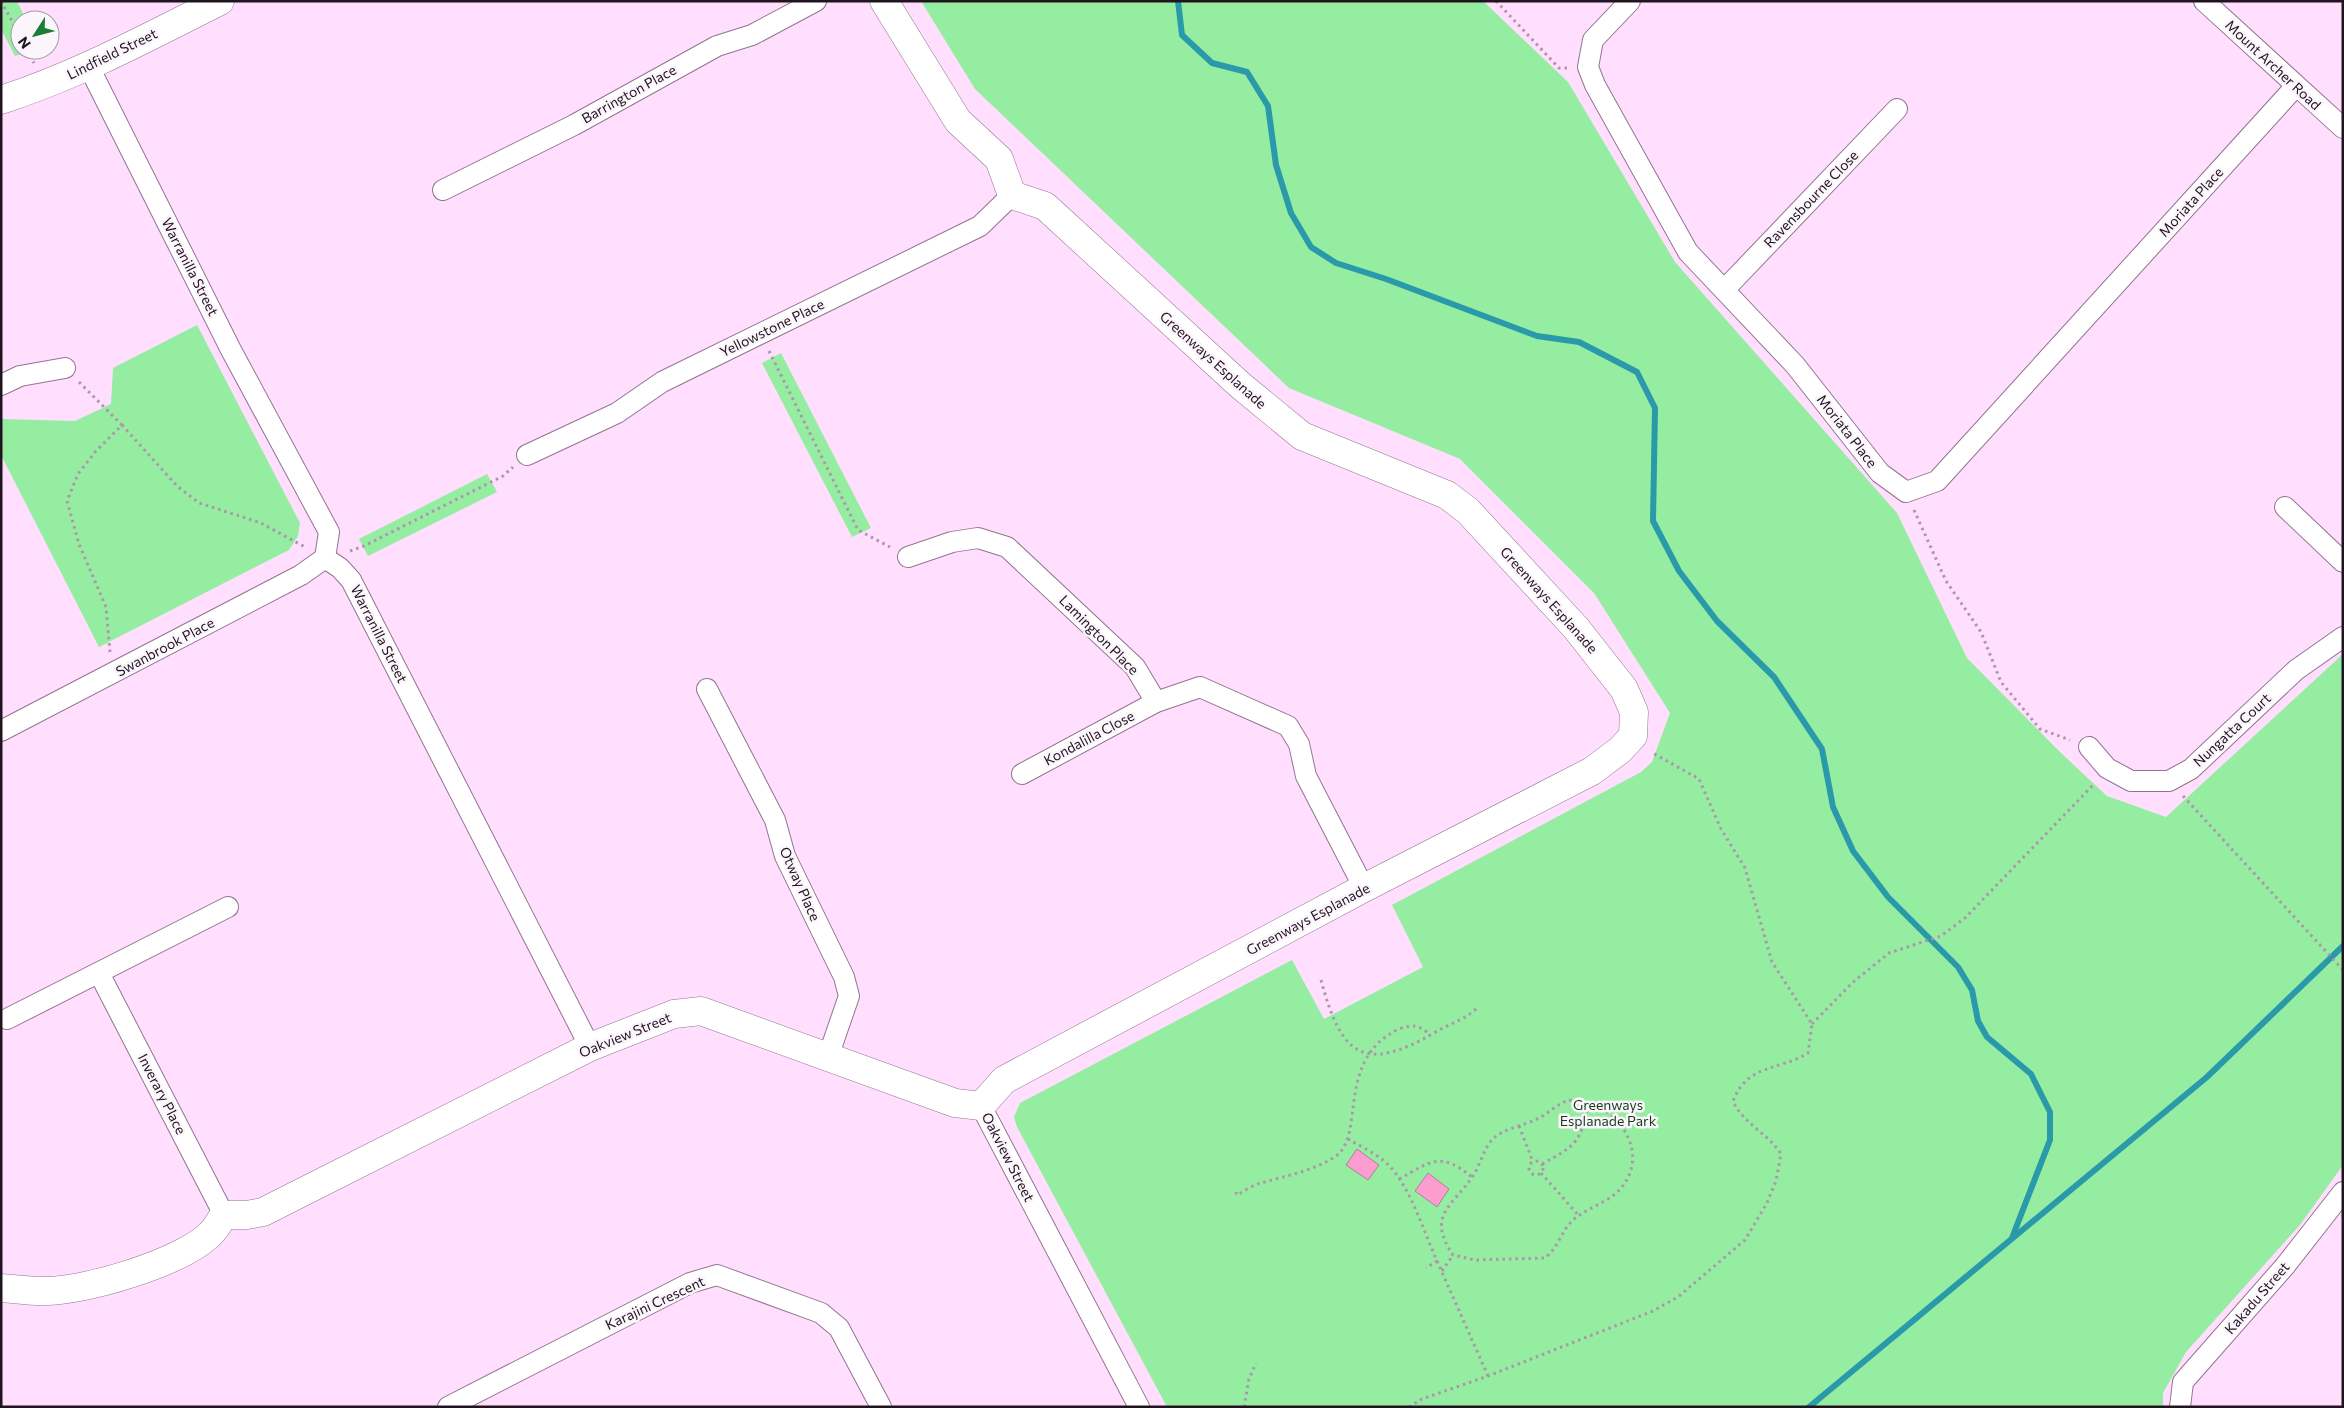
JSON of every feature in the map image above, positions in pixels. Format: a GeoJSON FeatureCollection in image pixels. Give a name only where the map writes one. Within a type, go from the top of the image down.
{"type":"FeatureCollection","features":[{"type":"Feature","properties":{"kind":"street","name":"Lindfield Street"},"geometry":{"type":"LineString","coordinates":[[1,100],[46,85],[89,67],[220,1]]}},
{"type":"Feature","properties":{"kind":"street","name":"Barrington Place"},"geometry":{"type":"LineString","coordinates":[[443,190],[574,125],[716,46],[752,35],[816,1]]}},
{"type":"Feature","properties":{"kind":"street"},"geometry":{"type":"LineString","coordinates":[[884,1],[958,122],[999,159],[1012,195]]}},
{"type":"Feature","properties":{"kind":"street"},"geometry":{"type":"LineString","coordinates":[[1588,67],[1593,40],[1630,1]]}},
{"type":"Feature","properties":{"kind":"street","name":"Mount Archer Road"},"geometry":{"type":"LineString","coordinates":[[2204,1],[2343,128]]}},
{"type":"Feature","properties":{"kind":"street","name":"Warranilla Street"},"geometry":{"type":"LineString","coordinates":[[89,67],[231,350],[328,532],[325,558],[340,568],[351,580],[590,1047]]}},
{"type":"Feature","properties":{"kind":"street","name":"Moriata Place"},"geometry":{"type":"LineString","coordinates":[[1588,67],[1595,85],[1688,252],[1795,365],[1880,473],[1906,492],[1937,481],[2296,86]]}},
{"type":"Feature","properties":{"kind":"street","name":"Ravensbourne Close"},"geometry":{"type":"LineString","coordinates":[[1725,289],[1897,109]]}},
{"type":"Feature","properties":{"kind":"street","name":"Yellowstone Place"},"geometry":{"type":"LineString","coordinates":[[527,456],[617,413],[662,382],[980,226],[1012,195]]}},
{"type":"Feature","properties":{"kind":"street","name":"Greenways Esplanade"},"geometry":{"type":"LineString","coordinates":[[981,1106],[1004,1080],[1364,888],[1592,771],[1620,750],[1632,736],[1634,712],[1624,689],[1576,628],[1468,511],[1447,494],[1302,436],[1240,385],[1045,206],[1012,195]]}},
{"type":"Feature","properties":{"kind":"street"},"geometry":{"type":"LineString","coordinates":[[1,385],[20,376],[65,368]]}},
{"type":"Feature","properties":{"kind":"street"},"geometry":{"type":"LineString","coordinates":[[2285,507],[2343,562]]}},
{"type":"Feature","properties":{"kind":"street","name":"Lamington Place"},"geometry":{"type":"LineString","coordinates":[[908,557],[952,542],[978,538],[1007,547],[1135,667],[1156,702]]}},
{"type":"Feature","properties":{"kind":"street","name":"Swanbrook Place"},"geometry":{"type":"LineString","coordinates":[[1,731],[301,575],[325,558]]}},
{"type":"Feature","properties":{"kind":"street","name":"Nungatta Court"},"geometry":{"type":"LineString","coordinates":[[2089,747],[2107,768],[2131,781],[2169,781],[2191,769],[2296,670],[2343,637]]}},
{"type":"Feature","properties":{"kind":"street"},"geometry":{"type":"LineString","coordinates":[[1156,702],[1200,687],[1288,726],[1299,744],[1306,776],[1364,888]]}},
{"type":"Feature","properties":{"kind":"street","name":"Otway Place"},"geometry":{"type":"LineString","coordinates":[[707,689],[775,820],[785,856],[844,977],[848,996],[828,1057]]}},
{"type":"Feature","properties":{"kind":"street","name":"Kondalilla Close"},"geometry":{"type":"LineString","coordinates":[[1022,774],[1156,702]]}},
{"type":"Feature","properties":{"kind":"street"},"geometry":{"type":"LineString","coordinates":[[8,1019],[228,907]]}},
{"type":"Feature","properties":{"kind":"street","name":"Inverary Place"},"geometry":{"type":"LineString","coordinates":[[99,973],[224,1215]]}},
{"type":"Feature","properties":{"kind":"street","name":"Oakview Street"},"geometry":{"type":"LineString","coordinates":[[224,1215],[247,1215],[263,1212],[590,1047],[674,1014],[700,1011],[955,1103],[981,1106],[1138,1407]]}},
{"type":"Feature","properties":{"kind":"street","name":"Kakadu Street"},"geometry":{"type":"LineString","coordinates":[[2180,1407],[2183,1382],[2286,1266],[2342,1197]]}},
{"type":"Feature","properties":{"kind":"street"},"geometry":{"type":"LineString","coordinates":[[1,1288],[45,1291],[96,1284],[143,1270],[194,1246],[209,1236],[224,1215]]}},
{"type":"Feature","properties":{"kind":"street","name":"Karajini Crescent"},"geometry":{"type":"LineString","coordinates":[[448,1407],[690,1283],[717,1275],[821,1313],[839,1328],[881,1407]]}},
{"type":"Feature","properties":{"kind":"path"},"geometry":{"type":"LineString","coordinates":[[1,1],[10,18]]}},
{"type":"Feature","properties":{"kind":"path"},"geometry":{"type":"LineString","coordinates":[[1496,1],[1559,68],[1588,67]]}},
{"type":"Feature","properties":{"kind":"path"},"geometry":{"type":"LineString","coordinates":[[763,333],[772,359],[858,530],[908,557]]}},
{"type":"Feature","properties":{"kind":"path"},"geometry":{"type":"LineString","coordinates":[[65,368],[122,425],[176,486],[199,503],[261,523],[325,558],[364,546],[494,480],[527,456]]}},
{"type":"Feature","properties":{"kind":"path"},"geometry":{"type":"LineString","coordinates":[[112,674],[106,606],[79,544],[67,501],[78,474],[122,425]]}},
{"type":"Feature","properties":{"kind":"path"},"geometry":{"type":"LineString","coordinates":[[1906,492],[1946,581],[1981,632],[2001,682],[2040,729],[2089,747]]}},
{"type":"Feature","properties":{"kind":"path"},"geometry":{"type":"LineString","coordinates":[[1632,736],[1645,748],[1699,779],[1721,829],[1745,868],[1772,962],[1812,1024]]}},
{"type":"Feature","properties":{"kind":"path"},"geometry":{"type":"LineString","coordinates":[[1409,1407],[1422,1399],[1488,1376],[1653,1311],[1678,1297],[1745,1240],[1767,1203],[1776,1181],[1781,1154],[1774,1142],[1738,1113],[1733,1101],[1738,1088],[1749,1077],[1768,1067],[1796,1060],[1808,1053],[1812,1024],[1874,964],[1889,953],[1924,943],[1940,936],[1972,912],[2047,835],[2107,768]]}},
{"type":"Feature","properties":{"kind":"path"},"geometry":{"type":"LineString","coordinates":[[2169,781],[2343,970]]}},
{"type":"Feature","properties":{"kind":"path"},"geometry":{"type":"LineString","coordinates":[[1321,980],[1335,1023],[1356,1048],[1370,1056],[1398,1052],[1470,1014],[1477,1008]]}},
{"type":"Feature","properties":{"kind":"path"},"geometry":{"type":"LineString","coordinates":[[1236,1192],[1237,1195],[1260,1183],[1286,1177],[1336,1155],[1348,1139],[1358,1075],[1378,1042],[1385,1036],[1409,1025],[1424,1029],[1430,1035]]}},
{"type":"Feature","properties":{"kind":"path"},"geometry":{"type":"LineString","coordinates":[[1569,1100],[1588,1104],[1612,1115],[1621,1124],[1630,1138],[1633,1151],[1632,1166],[1623,1186],[1609,1200],[1586,1210],[1571,1222],[1551,1254],[1539,1258],[1462,1259],[1453,1254],[1441,1231],[1441,1218],[1472,1177],[1491,1141],[1501,1133],[1520,1126],[1539,1118],[1564,1101],[1569,1100]]}},
{"type":"Feature","properties":{"kind":"path"},"geometry":{"type":"LineString","coordinates":[[1533,1162],[1542,1164],[1573,1147],[1578,1139],[1588,1104]]}},
{"type":"Feature","properties":{"kind":"path"},"geometry":{"type":"LineString","coordinates":[[1520,1126],[1533,1162],[1530,1167],[1531,1173],[1537,1175],[1541,1173]]}},
{"type":"Feature","properties":{"kind":"path"},"geometry":{"type":"LineString","coordinates":[[1348,1139],[1382,1159],[1399,1179],[1488,1376]]}},
{"type":"Feature","properties":{"kind":"path"},"geometry":{"type":"LineString","coordinates":[[1399,1179],[1440,1160],[1456,1164],[1472,1177]]}},
{"type":"Feature","properties":{"kind":"path"},"geometry":{"type":"LineString","coordinates":[[1542,1164],[1541,1173],[1579,1216]]}},
{"type":"Feature","properties":{"kind":"path"},"geometry":{"type":"LineString","coordinates":[[1442,1271],[1453,1254]]}},
{"type":"Feature","properties":{"kind":"path"},"geometry":{"type":"LineString","coordinates":[[1426,1268],[1437,1261]]}},
{"type":"Feature","properties":{"kind":"path"},"geometry":{"type":"LineString","coordinates":[[1244,1407],[1249,1379],[1256,1363]]}},
{"type":"Feature","properties":{"kind":"green space"},"geometry":{"type":"Polygon","coordinates":[[[1,1],[17,1],[21,10],[10,10],[10,46],[1,29],[1,1]]]}},
{"type":"Feature","properties":{"kind":"green space","name":"Greenways Esplanade Park"},"geometry":{"type":"Polygon","coordinates":[[[921,1],[1483,1],[1568,82],[1675,262],[1897,513],[1967,658],[2060,752],[2107,796],[2166,817],[2343,654],[2343,1165],[2300,1225],[2186,1352],[2163,1393],[2163,1407],[1167,1407],[1017,1127],[1014,1117],[1020,1103],[1292,960],[1324,1019],[1423,967],[1392,905],[1641,772],[1652,762],[1670,713],[1594,593],[1460,459],[1289,388],[975,89],[921,1]]]}},
{"type":"Feature","properties":{"kind":"green space"},"geometry":{"type":"Polygon","coordinates":[[[197,325],[300,523],[298,536],[289,550],[99,647],[1,455],[1,419],[75,421],[111,404],[113,368],[197,325]]]}},
{"type":"Feature","properties":{"kind":"green space"},"geometry":{"type":"Polygon","coordinates":[[[781,353],[871,528],[852,537],[762,363],[781,353]]]}},
{"type":"Feature","properties":{"kind":"green space"},"geometry":{"type":"Polygon","coordinates":[[[487,474],[497,492],[368,556],[359,539],[487,474]]]}},
{"type":"Feature","properties":{"kind":"building"},"geometry":{"type":"Polygon","coordinates":[[[1357,1149],[1379,1165],[1368,1180],[1346,1165],[1357,1149]]]}},
{"type":"Feature","properties":{"kind":"building"},"geometry":{"type":"Polygon","coordinates":[[[1428,1173],[1449,1189],[1437,1207],[1415,1191],[1428,1173]]]}},
{"type":"Feature","properties":{"kind":"waterway"},"geometry":{"type":"LineString","coordinates":[[1178,1],[1182,35],[1212,63],[1247,72],[1268,106],[1276,165],[1291,213],[1311,247],[1336,263],[1386,279],[1537,336],[1579,342],[1637,372],[1655,408],[1653,521],[1679,571],[1717,621],[1774,677],[1822,749],[1833,807],[1853,851],[1888,897],[1958,967],[1972,990],[1978,1021],[1987,1037],[2031,1074],[2050,1112],[2050,1140],[2012,1238]]}},
{"type":"Feature","properties":{"kind":"waterway"},"geometry":{"type":"LineString","coordinates":[[1809,1407],[2207,1077],[2343,946]]}}]}
